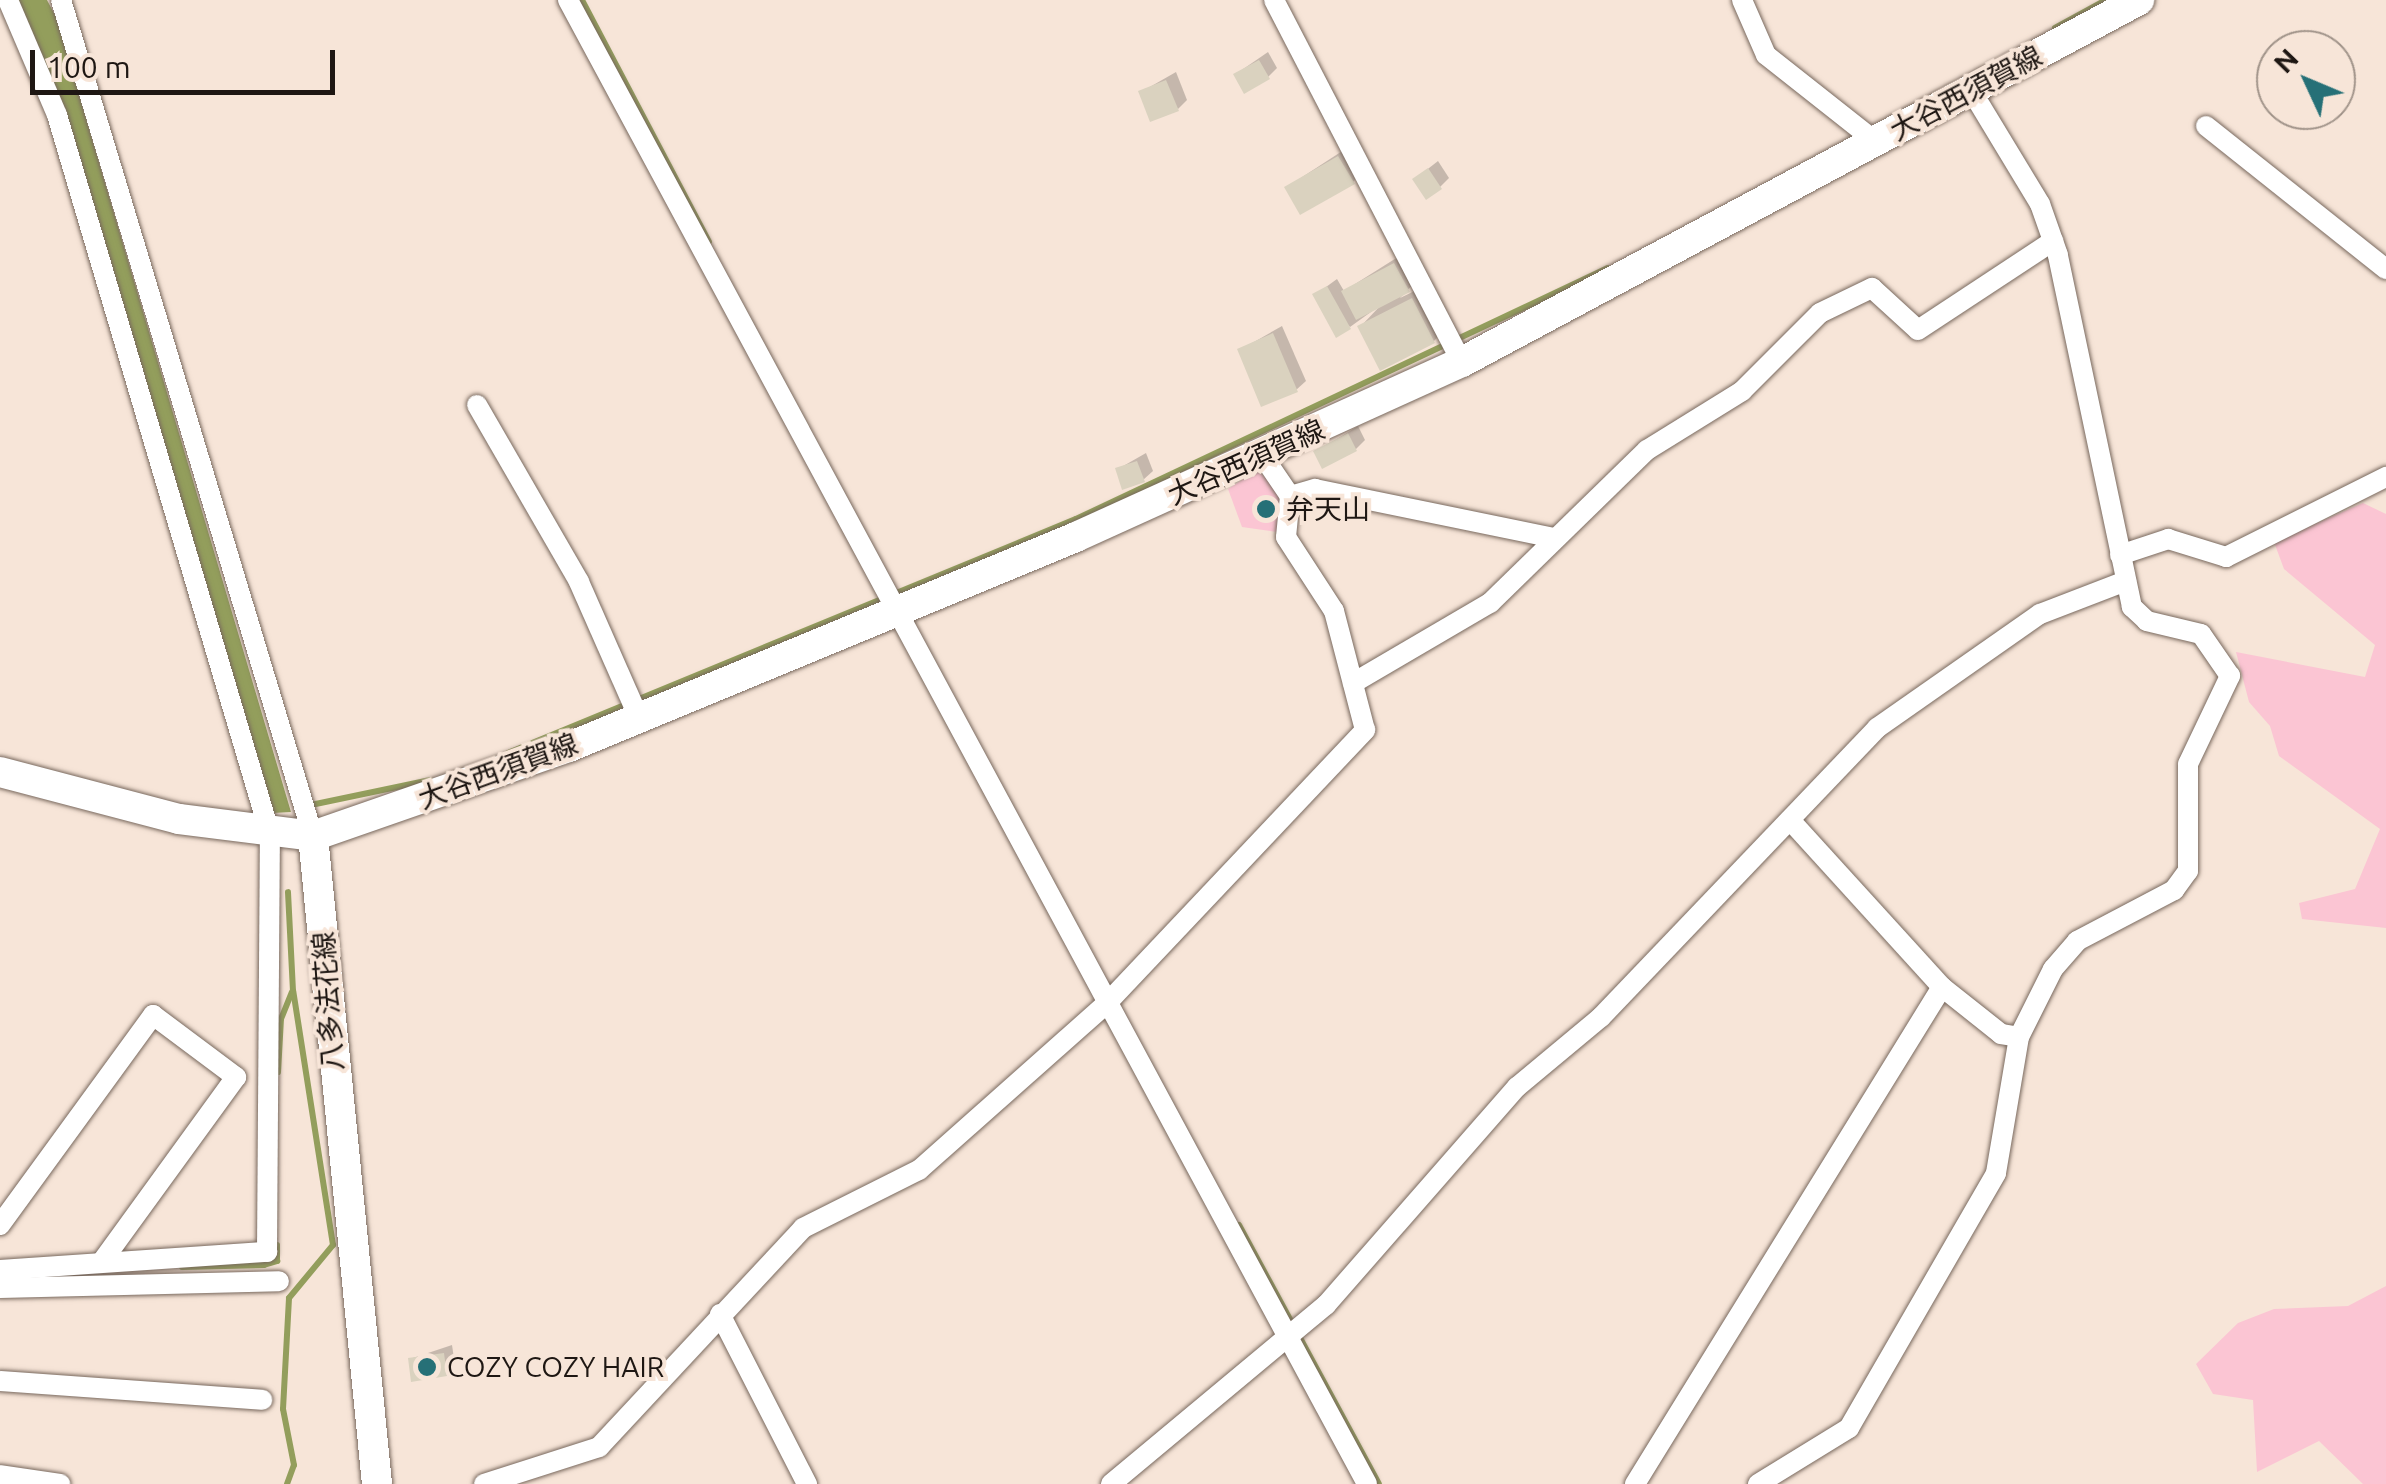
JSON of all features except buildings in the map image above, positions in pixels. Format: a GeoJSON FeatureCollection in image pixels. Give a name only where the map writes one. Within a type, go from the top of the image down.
{"type":"FeatureCollection","features":[{"type":"Feature","properties":{"kind":"main road","name":"大谷西須賀線"},"geometry":{"type":"LineString","coordinates":[[313,836],[639,718],[898,604],[1262,455],[1462,362],[2139,0]]}},
{"type":"Feature","properties":{"kind":"main road"},"geometry":{"type":"LineString","coordinates":[[0,772],[270,834],[313,836]]}},
{"type":"Feature","properties":{"kind":"main road","name":"八多法花線"},"geometry":{"type":"LineString","coordinates":[[313,836],[377,1484]]}},
{"type":"Feature","properties":{"kind":"street"},"geometry":{"type":"LineString","coordinates":[[0,1270],[103,1260],[267,1252],[270,834],[56,115],[8,0]]}},
{"type":"Feature","properties":{"kind":"street"},"geometry":{"type":"LineString","coordinates":[[60,0],[313,836]]}},
{"type":"Feature","properties":{"kind":"street"},"geometry":{"type":"LineString","coordinates":[[568,0],[898,604],[1107,1004],[1293,1333],[1367,1484]]}},
{"type":"Feature","properties":{"kind":"street"},"geometry":{"type":"LineString","coordinates":[[1274,0],[1462,362]]}},
{"type":"Feature","properties":{"kind":"street"},"geometry":{"type":"LineString","coordinates":[[1742,0],[1766,55],[1876,142]]}},
{"type":"Feature","properties":{"kind":"street"},"geometry":{"type":"LineString","coordinates":[[1758,1484],[1849,1428],[1996,1173],[2020,1037],[2030,1005],[2077,941],[2174,890],[2188,871],[2188,764],[2230,676],[2201,634],[2147,621],[2132,606],[2053,241],[1971,90]]}},
{"type":"Feature","properties":{"kind":"street"},"geometry":{"type":"LineString","coordinates":[[2206,126],[2386,270]]}},
{"type":"Feature","properties":{"kind":"street"},"geometry":{"type":"LineString","coordinates":[[1353,683],[1490,602],[1680,422],[1742,392],[1820,313],[1872,288],[1918,330],[2053,241]]}},
{"type":"Feature","properties":{"kind":"street"},"geometry":{"type":"LineString","coordinates":[[477,405],[579,582],[639,718]]}},
{"type":"Feature","properties":{"kind":"street"},"geometry":{"type":"LineString","coordinates":[[484,1484],[600,1447],[803,1228],[919,1170],[1107,1004],[1365,730],[1334,611],[1286,537],[1290,496],[1262,455]]}},
{"type":"Feature","properties":{"kind":"street"},"geometry":{"type":"LineString","coordinates":[[2120,555],[2168,539],[2226,556],[2386,476]]}},
{"type":"Feature","properties":{"kind":"street"},"geometry":{"type":"LineString","coordinates":[[1290,496],[1315,489],[1554,538]]}},
{"type":"Feature","properties":{"kind":"street"},"geometry":{"type":"LineString","coordinates":[[1111,1484],[1293,1333],[1518,1087],[1600,1017],[1877,728],[2040,614],[2126,581]]}},
{"type":"Feature","properties":{"kind":"street"},"geometry":{"type":"LineString","coordinates":[[1790,820],[1942,986],[2000,1034],[2020,1037]]}},
{"type":"Feature","properties":{"kind":"street"},"geometry":{"type":"LineString","coordinates":[[1636,1484],[1942,986]]}},
{"type":"Feature","properties":{"kind":"street"},"geometry":{"type":"LineString","coordinates":[[0,1225],[153,1015],[236,1077],[103,1260]]}},
{"type":"Feature","properties":{"kind":"street"},"geometry":{"type":"LineString","coordinates":[[0,1288],[279,1281]]}},
{"type":"Feature","properties":{"kind":"street"},"geometry":{"type":"LineString","coordinates":[[720,1314],[808,1484]]}},
{"type":"Feature","properties":{"kind":"street"},"geometry":{"type":"LineString","coordinates":[[0,1381],[262,1400]]}},
{"type":"Feature","properties":{"kind":"street"},"geometry":{"type":"LineString","coordinates":[[0,1475],[60,1484]]}},
{"type":"Feature","properties":{"kind":"shaded area"},"geometry":{"type":"Polygon","coordinates":[[[16,0],[47,0],[56,17],[291,812],[273,813],[109,256],[16,0]]]}},
{"type":"Feature","properties":{"kind":"shaded area"},"geometry":{"type":"Polygon","coordinates":[[[1257,470],[1287,496],[1284,533],[1242,527],[1228,489],[1257,470]]]}},
{"type":"Feature","properties":{"kind":"shaded area"},"geometry":{"type":"Polygon","coordinates":[[[2363,503],[2386,514],[2386,928],[2302,919],[2299,903],[2355,889],[2380,829],[2279,756],[2270,726],[2249,702],[2236,652],[2365,677],[2375,645],[2284,569],[2274,542],[2363,503]]]}},
{"type":"Feature","properties":{"kind":"shaded area"},"geometry":{"type":"Polygon","coordinates":[[[2386,1286],[2386,1484],[2363,1484],[2319,1441],[2257,1472],[2253,1400],[2213,1394],[2196,1364],[2238,1323],[2274,1309],[2348,1306],[2386,1286]]]}},
{"type":"Feature","properties":{"kind":"waterway"},"geometry":{"type":"LineString","coordinates":[[582,0],[709,242]]}},
{"type":"Feature","properties":{"kind":"waterway"},"geometry":{"type":"LineString","coordinates":[[2055,28],[2106,0]]}},
{"type":"Feature","properties":{"kind":"waterway"},"geometry":{"type":"LineString","coordinates":[[508,753],[1076,519],[1608,268]]}},
{"type":"Feature","properties":{"kind":"waterway"},"geometry":{"type":"LineString","coordinates":[[306,806],[430,780]]}},
{"type":"Feature","properties":{"kind":"waterway"},"geometry":{"type":"LineString","coordinates":[[287,1484],[294,1465],[283,1409],[289,1298],[333,1245],[293,991],[288,892]]}},
{"type":"Feature","properties":{"kind":"waterway"},"geometry":{"type":"LineString","coordinates":[[278,1072],[281,1019],[292,992]]}},
{"type":"Feature","properties":{"kind":"waterway"},"geometry":{"type":"LineString","coordinates":[[1239,1225],[1379,1484]]}},
{"type":"Feature","properties":{"kind":"waterway"},"geometry":{"type":"LineString","coordinates":[[182,1267],[264,1265],[277,1261],[277,1245]]}},
{"type":"Feature","properties":{"kind":"place","name":"弁天山"},"geometry":{"type":"Point","coordinates":[1266,509]}},
{"type":"Feature","properties":{"kind":"place","name":"COZY COZY HAIR"},"geometry":{"type":"Point","coordinates":[427,1367]}}]}
